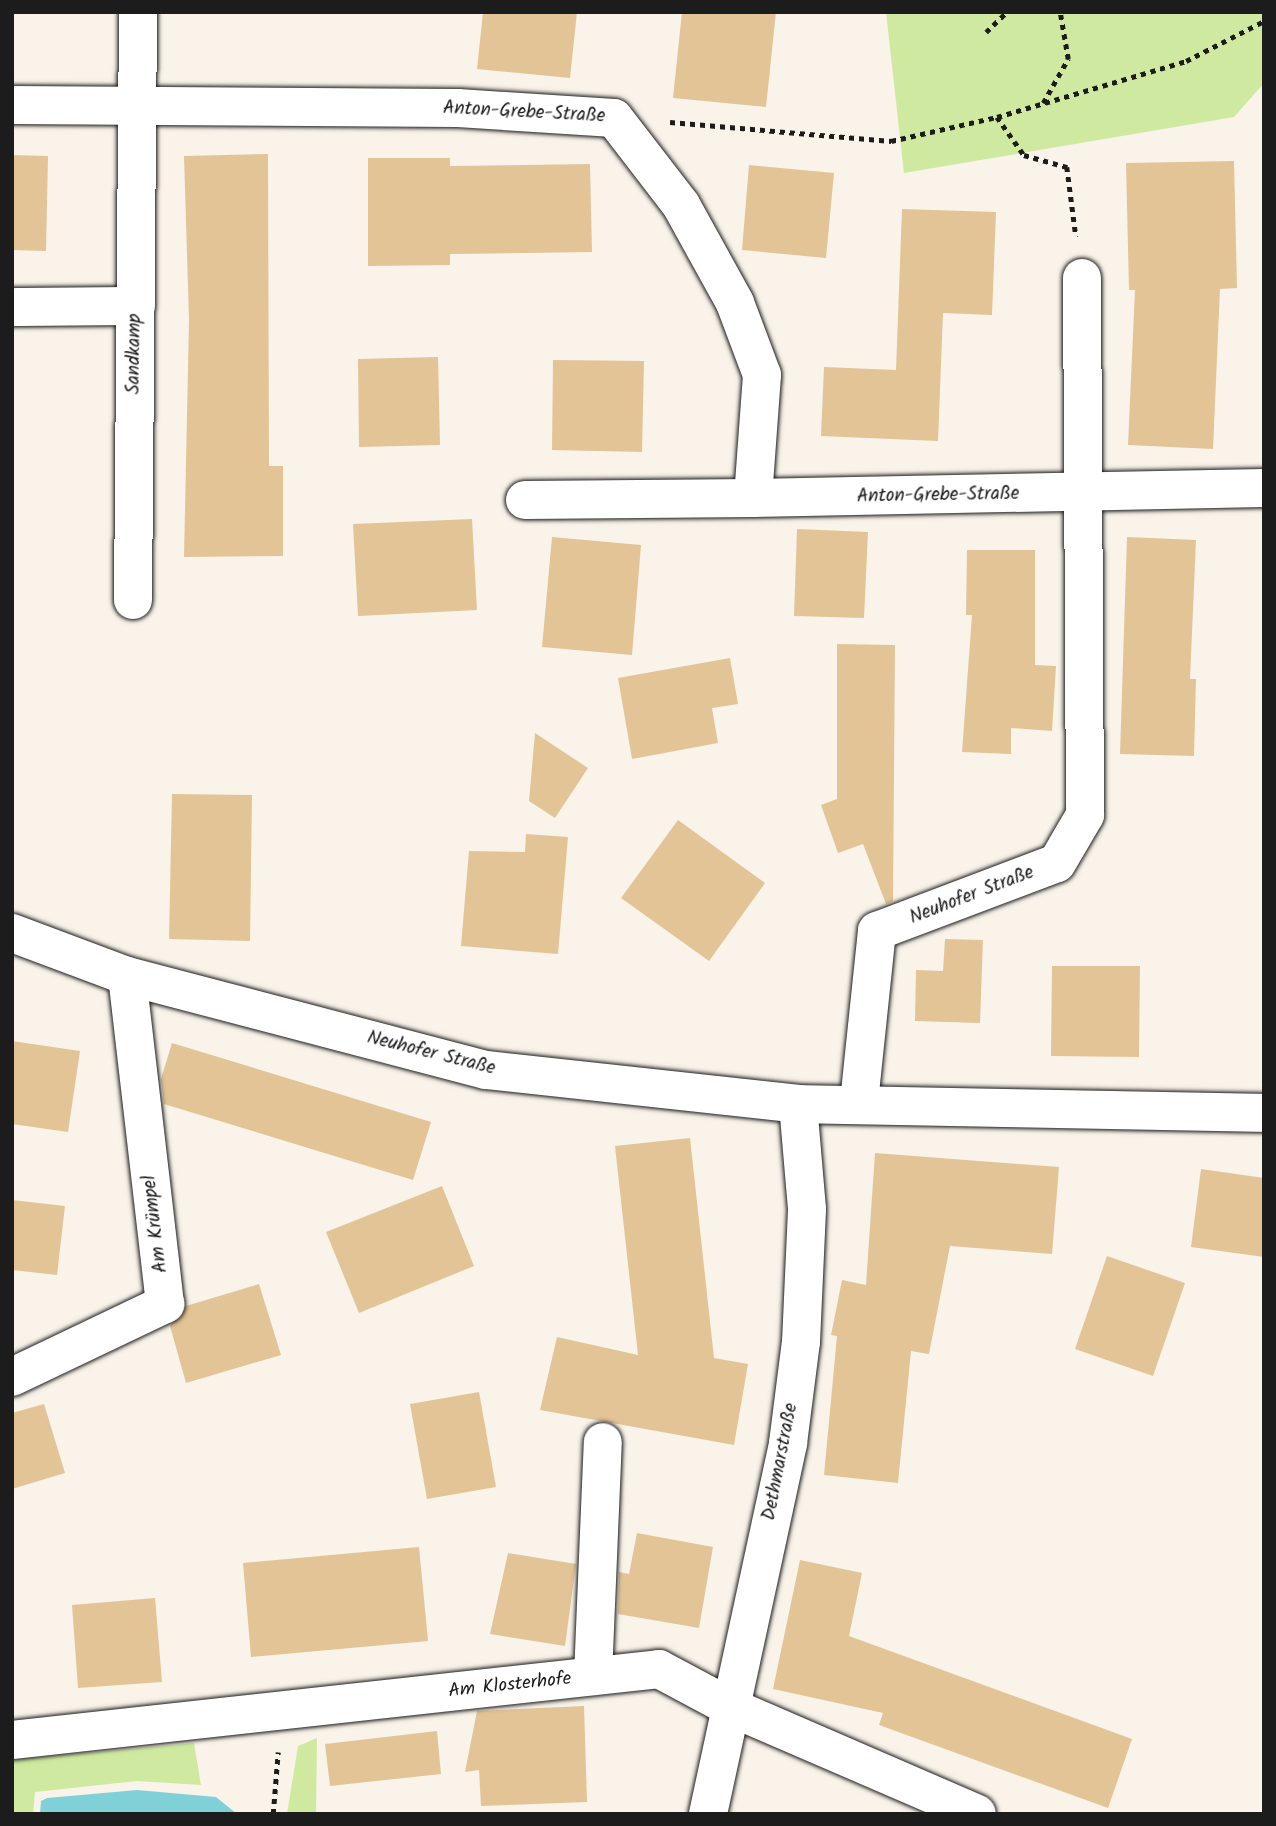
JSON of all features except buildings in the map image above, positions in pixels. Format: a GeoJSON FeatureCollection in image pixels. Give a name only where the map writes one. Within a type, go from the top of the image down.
{"type":"FeatureCollection","features":[{"type":"Feature","properties":{"kind":"street","name":"Sandkamp"},"geometry":{"type":"LineString","coordinates":[[133,600],[138,12]]}},
{"type":"Feature","properties":{"kind":"street"},"geometry":{"type":"LineString","coordinates":[[12,105],[137,107]]}},
{"type":"Feature","properties":{"kind":"street","name":"Anton-Grebe-Straße"},"geometry":{"type":"LineString","coordinates":[[137,107],[458,108],[614,118],[681,205],[735,303],[762,374],[753,498]]}},
{"type":"Feature","properties":{"kind":"street"},"geometry":{"type":"LineString","coordinates":[[1081,494],[1082,278]]}},
{"type":"Feature","properties":{"kind":"street"},"geometry":{"type":"LineString","coordinates":[[12,307],[136,306]]}},
{"type":"Feature","properties":{"kind":"street","name":"Anton-Grebe-Straße"},"geometry":{"type":"LineString","coordinates":[[525,500],[1081,494],[1264,488]]}},
{"type":"Feature","properties":{"kind":"street","name":"Neuhofer Straße"},"geometry":{"type":"LineString","coordinates":[[859,1102],[877,931],[1057,863],[1084,815],[1081,494]]}},
{"type":"Feature","properties":{"kind":"street","name":"Neuhofer Straße"},"geometry":{"type":"LineString","coordinates":[[14,932],[127,975],[486,1070],[799,1104],[859,1102],[1264,1113]]}},
{"type":"Feature","properties":{"kind":"street","name":"Am Krümpel"},"geometry":{"type":"LineString","coordinates":[[12,1377],[165,1304],[127,975]]}},
{"type":"Feature","properties":{"kind":"street","name":"Dethmarstraße"},"geometry":{"type":"LineString","coordinates":[[708,1814],[728,1706],[788,1443],[801,1342],[807,1209],[799,1104]]}},
{"type":"Feature","properties":{"kind":"street"},"geometry":{"type":"LineString","coordinates":[[593,1676],[603,1442]]}},
{"type":"Feature","properties":{"kind":"street","name":"Am Klosterhofe"},"geometry":{"type":"LineString","coordinates":[[12,1740],[659,1668],[728,1706],[977,1814]]}},
{"type":"Feature","properties":{"kind":"path"},"geometry":{"type":"LineString","coordinates":[[986,32],[1007,12]]}},
{"type":"Feature","properties":{"kind":"path"},"geometry":{"type":"LineString","coordinates":[[1043,104],[1068,60],[1060,12]]}},
{"type":"Feature","properties":{"kind":"path"},"geometry":{"type":"LineString","coordinates":[[614,118],[891,141],[997,117],[1186,61],[1264,20]]}},
{"type":"Feature","properties":{"kind":"path"},"geometry":{"type":"LineString","coordinates":[[997,117],[1024,155],[1067,167],[1082,278]]}},
{"type":"Feature","properties":{"kind":"path"},"geometry":{"type":"LineString","coordinates":[[273,1814],[283,1711]]}},
{"type":"Feature","properties":{"kind":"green space"},"geometry":{"type":"Polygon","coordinates":[[[886,12],[1264,12],[1264,83],[1234,117],[904,173],[886,12]]]}},
{"type":"Feature","properties":{"kind":"green space"},"geometry":{"type":"Polygon","coordinates":[[[317,1738],[316,1814],[287,1814],[298,1746],[317,1738]]]}},
{"type":"Feature","properties":{"kind":"green space"},"geometry":{"type":"Polygon","coordinates":[[[194,1743],[201,1785],[137,1781],[35,1792],[33,1814],[12,1814],[12,1760],[194,1743]]]}},
{"type":"Feature","properties":{"kind":"water"},"geometry":{"type":"Polygon","coordinates":[[[137,1790],[216,1797],[237,1814],[40,1814],[41,1801],[47,1798],[137,1790]]]}}]}
